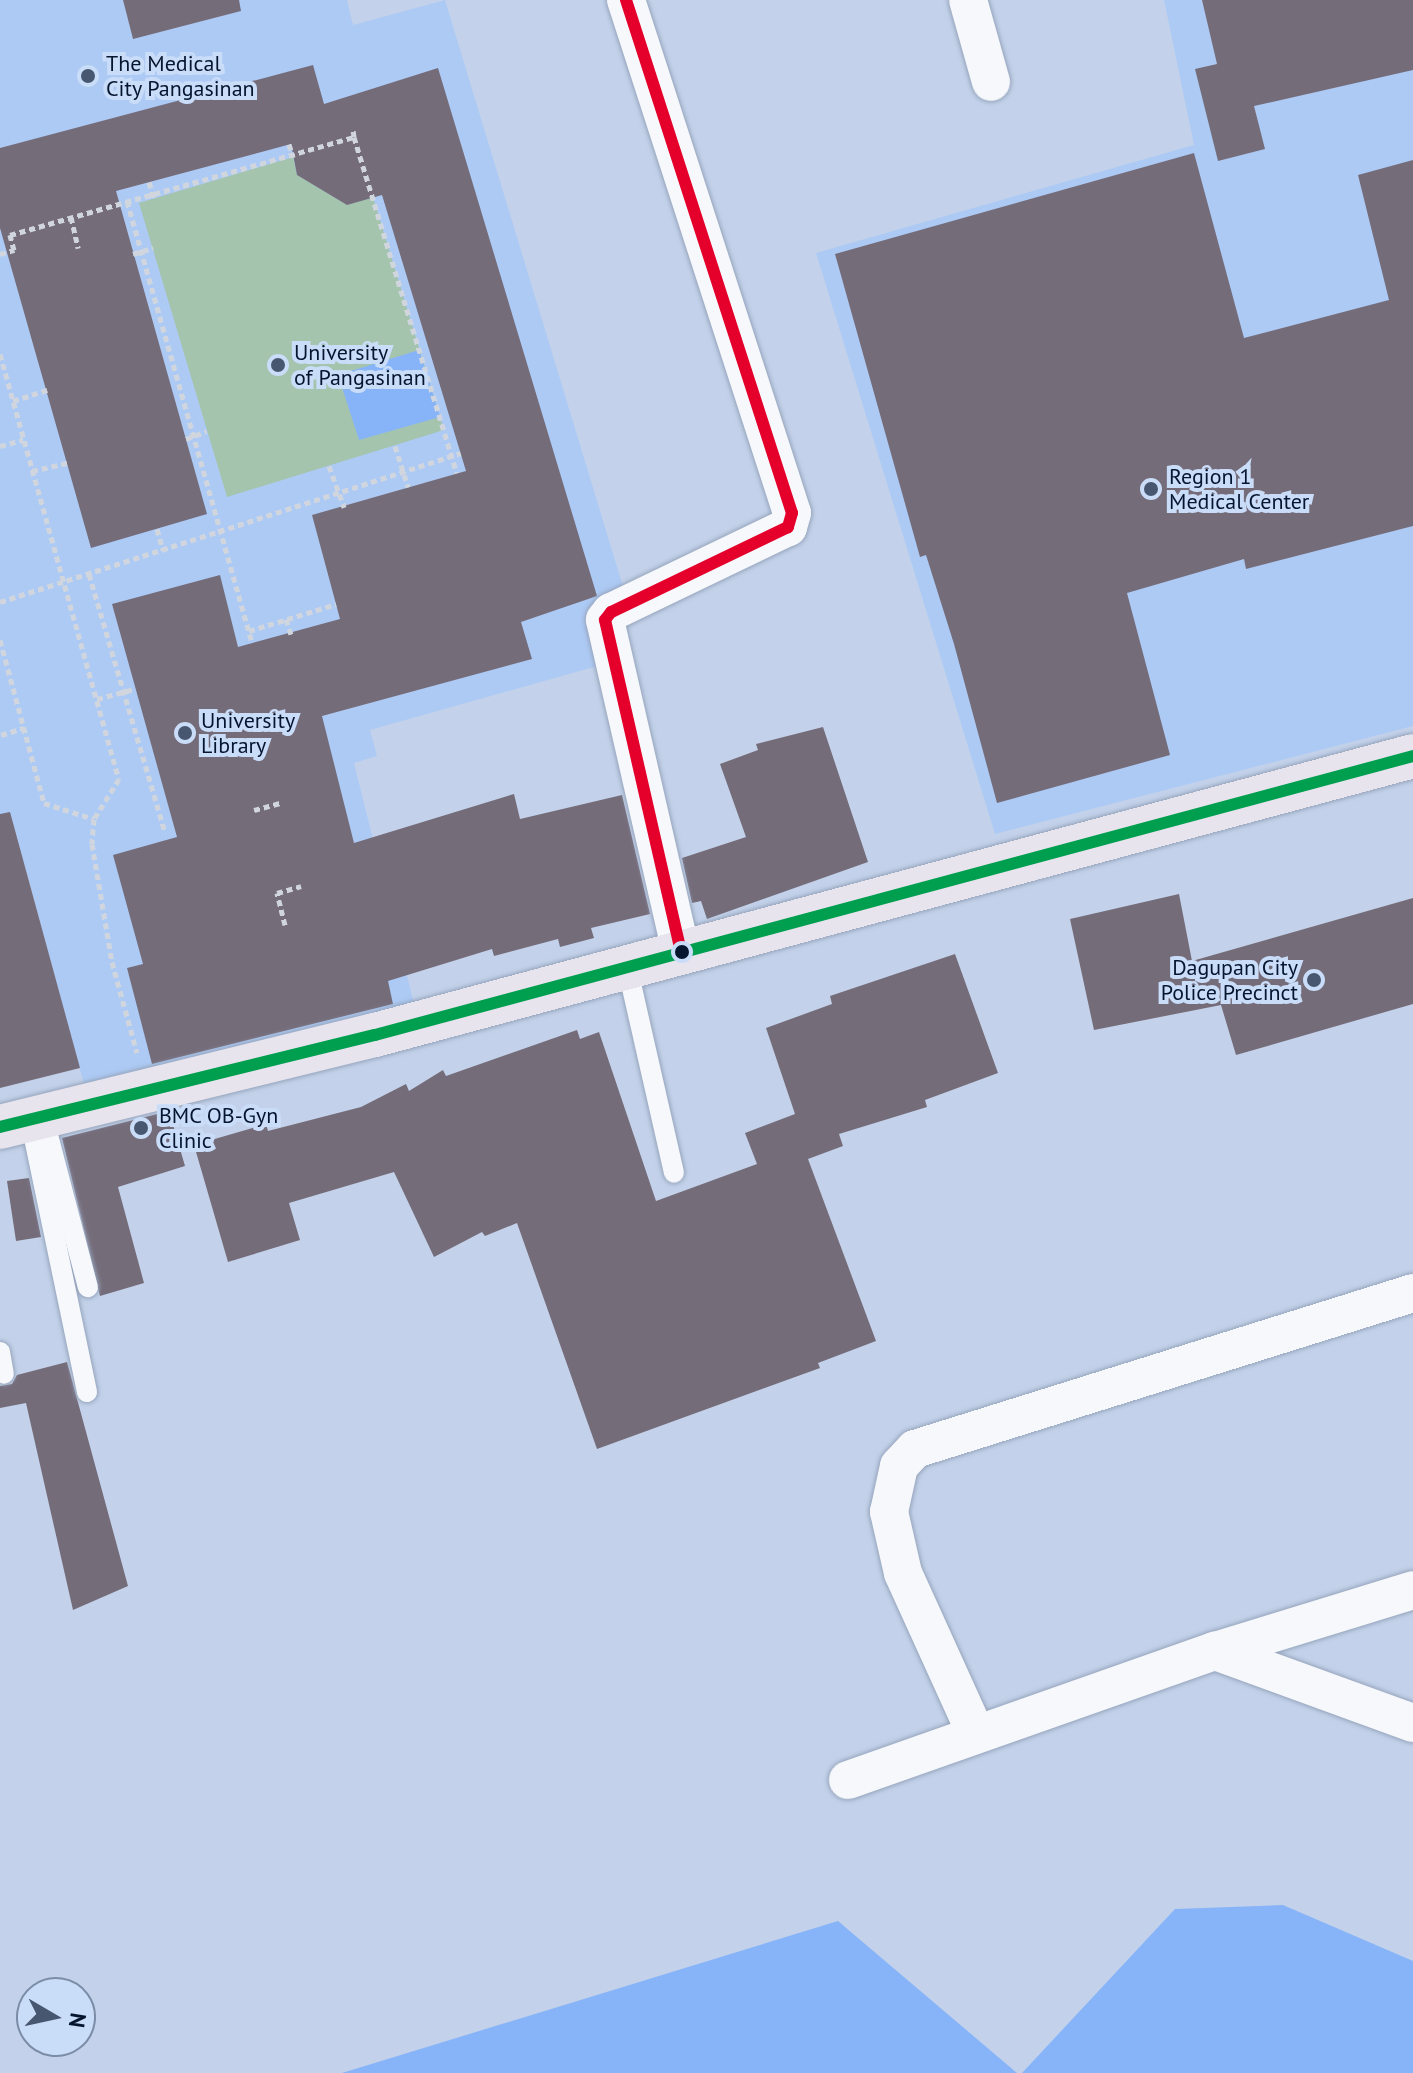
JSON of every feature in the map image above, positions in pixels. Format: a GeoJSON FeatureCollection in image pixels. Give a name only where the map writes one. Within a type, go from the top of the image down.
{"type":"FeatureCollection","features":[{"type":"Feature","properties":{"kind":"highway"},"geometry":{"type":"LineString","coordinates":[[24,1121],[681,952],[1413,756]]}},
{"type":"Feature","properties":{"kind":"street"},"geometry":{"type":"LineString","coordinates":[[626,0],[792,513],[788,527],[611,612],[605,620],[681,952]]}},
{"type":"Feature","properties":{"kind":"street"},"geometry":{"type":"LineString","coordinates":[[968,0],[991,82]]}},
{"type":"Feature","properties":{"kind":"street"},"geometry":{"type":"LineString","coordinates":[[976,1734],[903,1573],[889,1512],[899,1466],[915,1449],[1413,1293]]}},
{"type":"Feature","properties":{"kind":"street"},"geometry":{"type":"LineString","coordinates":[[848,1780],[1215,1651],[1413,1590]]}},
{"type":"Feature","properties":{"kind":"street"},"geometry":{"type":"LineString","coordinates":[[1215,1651],[1413,1723]]}},
{"type":"Feature","properties":{"kind":"lane"},"geometry":{"type":"LineString","coordinates":[[627,966],[674,1173]]}},
{"type":"Feature","properties":{"kind":"lane"},"geometry":{"type":"LineString","coordinates":[[24,1121],[88,1287]]}},
{"type":"Feature","properties":{"kind":"lane"},"geometry":{"type":"LineString","coordinates":[[24,1121],[87,1392]]}},
{"type":"Feature","properties":{"kind":"lane"},"geometry":{"type":"LineString","coordinates":[[0,1352],[4,1374]]}},
{"type":"Feature","properties":{"kind":"path"},"geometry":{"type":"LineString","coordinates":[[353,129],[457,473]]}},
{"type":"Feature","properties":{"kind":"path"},"geometry":{"type":"LineString","coordinates":[[0,254],[14,250],[10,235],[127,201],[153,197],[354,137]]}},
{"type":"Feature","properties":{"kind":"path"},"geometry":{"type":"LineString","coordinates":[[289,144],[293,155]]}},
{"type":"Feature","properties":{"kind":"path"},"geometry":{"type":"LineString","coordinates":[[149,182],[153,197]]}},
{"type":"Feature","properties":{"kind":"path"},"geometry":{"type":"LineString","coordinates":[[127,201],[223,531],[252,643]]}},
{"type":"Feature","properties":{"kind":"path"},"geometry":{"type":"LineString","coordinates":[[71,217],[78,248]]}},
{"type":"Feature","properties":{"kind":"path"},"geometry":{"type":"LineString","coordinates":[[133,254],[153,248]]}},
{"type":"Feature","properties":{"kind":"path"},"geometry":{"type":"LineString","coordinates":[[0,354],[119,779],[94,819],[92,844],[112,962],[148,1091]]}},
{"type":"Feature","properties":{"kind":"path"},"geometry":{"type":"LineString","coordinates":[[13,401],[47,390]]}},
{"type":"Feature","properties":{"kind":"path"},"geometry":{"type":"LineString","coordinates":[[186,439],[207,431]]}},
{"type":"Feature","properties":{"kind":"path"},"geometry":{"type":"LineString","coordinates":[[0,446],[23,440]]}},
{"type":"Feature","properties":{"kind":"path"},"geometry":{"type":"LineString","coordinates":[[395,446],[408,487]]}},
{"type":"Feature","properties":{"kind":"path"},"geometry":{"type":"LineString","coordinates":[[0,602],[461,453]]}},
{"type":"Feature","properties":{"kind":"path"},"geometry":{"type":"LineString","coordinates":[[32,471],[67,463]]}},
{"type":"Feature","properties":{"kind":"path"},"geometry":{"type":"LineString","coordinates":[[329,466],[344,507]]}},
{"type":"Feature","properties":{"kind":"path"},"geometry":{"type":"LineString","coordinates":[[157,529],[163,550]]}},
{"type":"Feature","properties":{"kind":"path"},"geometry":{"type":"LineString","coordinates":[[89,574],[165,833]]}},
{"type":"Feature","properties":{"kind":"path"},"geometry":{"type":"LineString","coordinates":[[249,631],[336,604]]}},
{"type":"Feature","properties":{"kind":"path"},"geometry":{"type":"LineString","coordinates":[[286,619],[291,634]]}},
{"type":"Feature","properties":{"kind":"path"},"geometry":{"type":"LineString","coordinates":[[0,640],[44,803],[94,819]]}},
{"type":"Feature","properties":{"kind":"path"},"geometry":{"type":"LineString","coordinates":[[97,699],[135,689]]}},
{"type":"Feature","properties":{"kind":"path"},"geometry":{"type":"LineString","coordinates":[[1,735],[24,728]]}},
{"type":"Feature","properties":{"kind":"path"},"geometry":{"type":"LineString","coordinates":[[254,810],[280,803]]}},
{"type":"Feature","properties":{"kind":"path"},"geometry":{"type":"LineString","coordinates":[[285,925],[277,893],[301,886]]}},
{"type":"Feature","properties":{"kind":"shaded area","name":"University of Pangasinan"},"geometry":{"type":"Polygon","coordinates":[[[0,0],[347,0],[353,25],[445,0],[628,603],[601,665],[370,730],[377,756],[354,763],[416,1012],[87,1095],[24,863],[0,869],[0,0]]]}},
{"type":"Feature","properties":{"kind":"shaded area","name":"Region 1 Medical Center"},"geometry":{"type":"Polygon","coordinates":[[[1164,0],[1413,0],[1413,726],[995,834],[816,253],[1194,145],[1164,0]]]}},
{"type":"Feature","properties":{"kind":"shaded area"},"geometry":{"type":"Polygon","coordinates":[[[419,350],[440,417],[359,440],[338,375],[419,350]]]}},
{"type":"Feature","properties":{"kind":"shaded area"},"geometry":{"type":"Polygon","coordinates":[[[1283,1905],[1413,1961],[1413,2073],[1022,2073],[1175,1909],[1283,1905]]]}},
{"type":"Feature","properties":{"kind":"shaded area"},"geometry":{"type":"Polygon","coordinates":[[[838,1921],[1017,2073],[342,2073],[838,1921]]]}},
{"type":"Feature","properties":{"kind":"green space"},"geometry":{"type":"Polygon","coordinates":[[[293,157],[297,175],[347,205],[373,197],[444,430],[227,497],[139,203],[293,157]]]}},
{"type":"Feature","properties":{"kind":"building"},"geometry":{"type":"Polygon","coordinates":[[[123,0],[239,0],[241,11],[133,39],[123,0]]]}},
{"type":"Feature","properties":{"kind":"building"},"geometry":{"type":"Polygon","coordinates":[[[1202,0],[1413,0],[1413,70],[1254,106],[1265,149],[1218,161],[1195,69],[1217,64],[1202,0]]]}},
{"type":"Feature","properties":{"kind":"building"},"geometry":{"type":"Polygon","coordinates":[[[313,65],[324,104],[438,68],[597,596],[521,622],[532,659],[322,716],[354,843],[514,794],[520,819],[622,795],[650,914],[591,928],[594,938],[560,947],[558,939],[494,956],[492,949],[388,981],[393,1004],[152,1064],[127,968],[143,964],[113,855],[177,837],[112,604],[220,575],[238,647],[340,619],[312,515],[466,471],[382,195],[347,205],[297,175],[291,144],[116,191],[207,514],[91,548],[0,228],[0,148],[313,65]]]}},
{"type":"Feature","properties":{"kind":"building","name":"Region 1 Medical Center"},"geometry":{"type":"Polygon","coordinates":[[[1194,153],[1244,338],[1389,300],[1358,175],[1413,160],[1413,526],[1246,569],[1244,559],[1127,593],[1170,755],[997,803],[954,644],[926,555],[920,557],[835,254],[1194,153]]]}},
{"type":"Feature","properties":{"kind":"building"},"geometry":{"type":"Polygon","coordinates":[[[823,727],[868,862],[707,919],[701,901],[692,903],[682,858],[746,837],[720,764],[758,750],[756,744],[823,727]]]}},
{"type":"Feature","properties":{"kind":"building"},"geometry":{"type":"Polygon","coordinates":[[[10,812],[80,1068],[0,1088],[0,814],[10,812]]]}},
{"type":"Feature","properties":{"kind":"building"},"geometry":{"type":"Polygon","coordinates":[[[1179,894],[1192,961],[1413,898],[1413,1004],[1236,1055],[1221,1005],[1094,1030],[1070,919],[1179,894]]]}},
{"type":"Feature","properties":{"kind":"building"},"geometry":{"type":"Polygon","coordinates":[[[955,954],[998,1073],[925,1100],[927,1107],[839,1134],[843,1146],[808,1159],[876,1341],[818,1363],[820,1368],[597,1449],[517,1223],[485,1236],[482,1232],[434,1257],[394,1172],[289,1203],[300,1240],[228,1262],[194,1145],[266,1124],[268,1131],[361,1107],[406,1084],[409,1091],[443,1070],[446,1076],[577,1030],[580,1039],[599,1032],[656,1201],[757,1164],[745,1133],[795,1114],[766,1028],[832,1004],[830,996],[955,954]]]}},
{"type":"Feature","properties":{"kind":"building"},"geometry":{"type":"Polygon","coordinates":[[[169,1111],[185,1166],[118,1187],[144,1283],[100,1296],[62,1138],[169,1111]]]}},
{"type":"Feature","properties":{"kind":"building"},"geometry":{"type":"Polygon","coordinates":[[[29,1178],[41,1237],[16,1241],[7,1181],[29,1178]]]}},
{"type":"Feature","properties":{"kind":"building"},"geometry":{"type":"Polygon","coordinates":[[[67,1362],[128,1586],[73,1610],[26,1403],[0,1408],[0,1386],[12,1384],[17,1375],[67,1362]]]}},
{"type":"Feature","properties":{"kind":"transit line"},"geometry":{"type":"LineString","coordinates":[[626,0],[792,513],[788,527],[611,612],[605,620],[681,952]]}},
{"type":"Feature","properties":{"kind":"transit line"},"geometry":{"type":"LineString","coordinates":[[0,1127],[375,1035],[1413,756]]}},
{"type":"Feature","properties":{"kind":"place","name":"The Medical City Pangasinan"},"geometry":{"type":"Point","coordinates":[88,76]}},
{"type":"Feature","properties":{"kind":"place","name":"University of Pangasinan"},"geometry":{"type":"Point","coordinates":[278,365]}},
{"type":"Feature","properties":{"kind":"place","name":"Region 1 Medical Center"},"geometry":{"type":"Point","coordinates":[1151,489]}},
{"type":"Feature","properties":{"kind":"place","name":"University Library"},"geometry":{"type":"Point","coordinates":[185,733]}},
{"type":"Feature","properties":{"kind":"place","name":"Dagupan City Police Precinct"},"geometry":{"type":"Point","coordinates":[1314,980]}},
{"type":"Feature","properties":{"kind":"place","name":"BMC OB-Gyn Clinic"},"geometry":{"type":"Point","coordinates":[141,1128]}}]}
